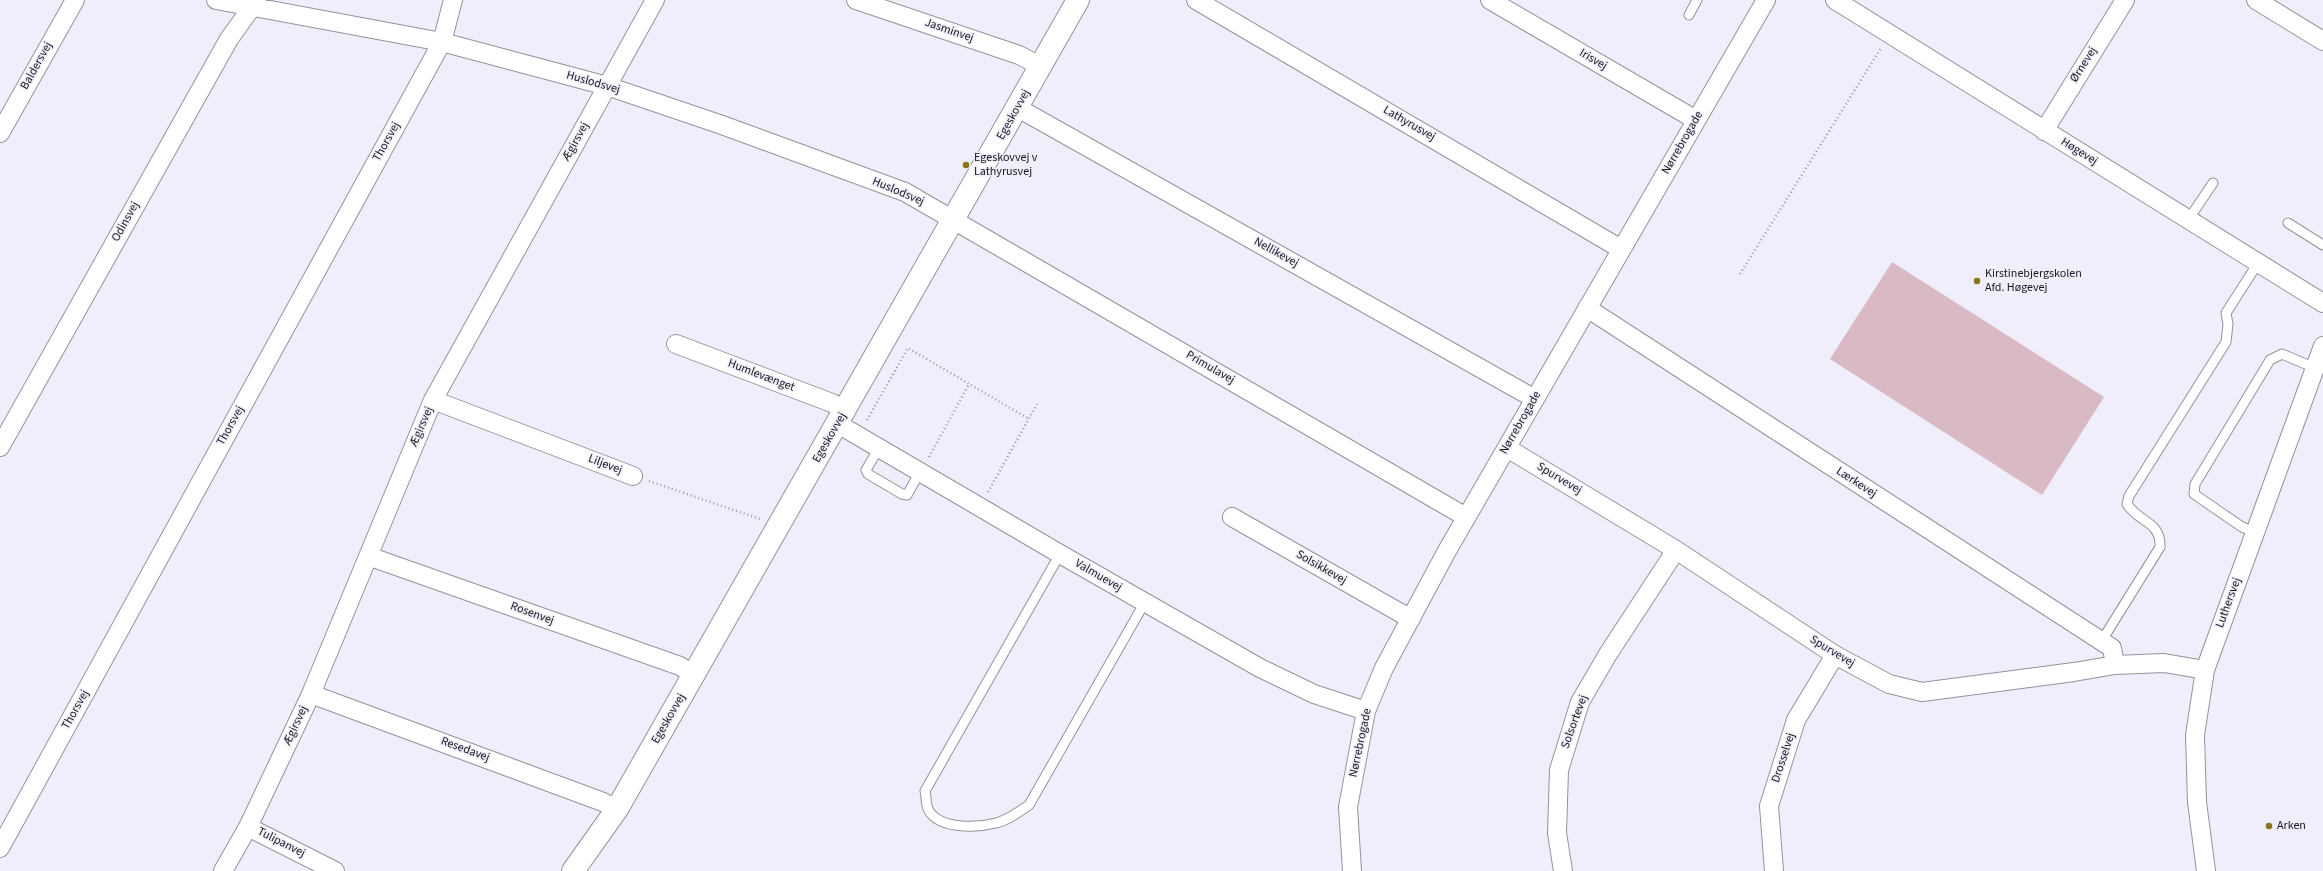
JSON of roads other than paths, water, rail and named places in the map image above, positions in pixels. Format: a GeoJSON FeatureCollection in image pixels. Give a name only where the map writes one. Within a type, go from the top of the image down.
{"type":"FeatureCollection","features":[{"type":"Feature","properties":{"kind":"street","name":"Baldersvej"},"geometry":{"type":"LineString","coordinates":[[0,132],[75,0]]}},
{"type":"Feature","properties":{"kind":"street","name":"Huslodsvej"},"geometry":{"type":"LineString","coordinates":[[216,0],[255,3],[442,42],[607,86],[722,125],[905,192],[954,219]]}},
{"type":"Feature","properties":{"kind":"street","name":"Thorsvej"},"geometry":{"type":"LineString","coordinates":[[0,848],[442,42],[453,0]]}},
{"type":"Feature","properties":{"kind":"street","name":"Ægirsvej"},"geometry":{"type":"LineString","coordinates":[[223,871],[248,827],[311,694],[433,400],[655,0]]}},
{"type":"Feature","properties":{"kind":"street","name":"Jasminvej"},"geometry":{"type":"LineString","coordinates":[[856,0],[1019,55],[1040,66]]}},
{"type":"Feature","properties":{"kind":"street","name":"Egeskovvej"},"geometry":{"type":"LineString","coordinates":[[573,871],[617,809],[842,417],[1078,0]]}},
{"type":"Feature","properties":{"kind":"street","name":"Lathyrusvej"},"geometry":{"type":"LineString","coordinates":[[1196,0],[1621,249]]}},
{"type":"Feature","properties":{"kind":"street","name":"Irisvej"},"geometry":{"type":"LineString","coordinates":[[1490,0],[1696,120]]}},
{"type":"Feature","properties":{"kind":"street","name":"Nørrebrogade"},"geometry":{"type":"LineString","coordinates":[[1352,871],[1348,807],[1366,711],[1384,668],[1466,517],[1766,0]]}},
{"type":"Feature","properties":{"kind":"street","name":"Ørnevej"},"geometry":{"type":"LineString","coordinates":[[2044,131],[2124,0]]}},
{"type":"Feature","properties":{"kind":"street"},"geometry":{"type":"LineString","coordinates":[[2256,0],[2323,40]]}},
{"type":"Feature","properties":{"kind":"street","name":"Høgevej"},"geometry":{"type":"LineString","coordinates":[[1837,1],[2323,304]]}},
{"type":"Feature","properties":{"kind":"street","name":"Odinsvej"},"geometry":{"type":"LineString","coordinates":[[0,447],[229,39],[255,3]]}},
{"type":"Feature","properties":{"kind":"street","name":"Nellikevej"},"geometry":{"type":"LineString","coordinates":[[1018,108],[1535,399]]}},
{"type":"Feature","properties":{"kind":"street","name":"Primulavej"},"geometry":{"type":"LineString","coordinates":[[954,219],[1466,517]]}},
{"type":"Feature","properties":{"kind":"street","name":"Lærkevej"},"geometry":{"type":"LineString","coordinates":[[1587,308],[2112,648],[2115,664]]}},
{"type":"Feature","properties":{"kind":"street","name":"Humlevænget"},"geometry":{"type":"LineString","coordinates":[[676,344],[832,403],[842,417]]}},
{"type":"Feature","properties":{"kind":"street","name":"Luthersvej"},"geometry":{"type":"LineString","coordinates":[[2206,871],[2197,802],[2195,735],[2205,670],[2323,346]]}},
{"type":"Feature","properties":{"kind":"street","name":"Liljevej"},"geometry":{"type":"LineString","coordinates":[[433,400],[633,476]]}},
{"type":"Feature","properties":{"kind":"street","name":"Valmuevej"},"geometry":{"type":"LineString","coordinates":[[842,417],[858,435],[879,448],[1060,554],[1274,675],[1314,694],[1366,711]]}},
{"type":"Feature","properties":{"kind":"street","name":"Spurvevej"},"geometry":{"type":"LineString","coordinates":[[1506,448],[1676,550],[1835,655],[1889,684],[1922,692],[2067,673],[2115,664],[2164,663],[2205,670]]}},
{"type":"Feature","properties":{"kind":"street","name":"Solsikkevej"},"geometry":{"type":"LineString","coordinates":[[1232,517],[1411,619]]}},
{"type":"Feature","properties":{"kind":"street","name":"Solsortevej"},"geometry":{"type":"LineString","coordinates":[[1563,871],[1558,833],[1559,770],[1580,702],[1608,654],[1676,550]]}},
{"type":"Feature","properties":{"kind":"street","name":"Rosenvej"},"geometry":{"type":"LineString","coordinates":[[368,556],[680,666],[694,674]]}},
{"type":"Feature","properties":{"kind":"street","name":"Drosselvej"},"geometry":{"type":"LineString","coordinates":[[1774,871],[1769,806],[1796,720],[1835,655]]}},
{"type":"Feature","properties":{"kind":"street","name":"Resedavej"},"geometry":{"type":"LineString","coordinates":[[311,694],[603,802],[617,809]]}},
{"type":"Feature","properties":{"kind":"street","name":"Tulipanvej"},"geometry":{"type":"LineString","coordinates":[[248,827],[335,871]]}},
{"type":"Feature","properties":{"kind":"lane"},"geometry":{"type":"LineString","coordinates":[[1688,15],[1697,0]]}},
{"type":"Feature","properties":{"kind":"lane"},"geometry":{"type":"LineString","coordinates":[[2188,220],[2213,183]]}},
{"type":"Feature","properties":{"kind":"lane"},"geometry":{"type":"LineString","coordinates":[[2288,223],[2323,245]]}},
{"type":"Feature","properties":{"kind":"lane"},"geometry":{"type":"LineString","coordinates":[[2101,642],[2160,547],[2160,536],[2156,528],[2132,513],[2126,504],[2129,496],[2226,342],[2228,324],[2226,313],[2258,263]]}},
{"type":"Feature","properties":{"kind":"lane"},"geometry":{"type":"LineString","coordinates":[[2255,532],[2242,527],[2194,494],[2195,484],[2270,360],[2282,354],[2315,368]]}},
{"type":"Feature","properties":{"kind":"lane"},"geometry":{"type":"LineString","coordinates":[[879,448],[866,470],[868,474],[902,494],[907,495],[920,472]]}},
{"type":"Feature","properties":{"kind":"lane"},"geometry":{"type":"LineString","coordinates":[[1060,554],[925,791],[927,807],[937,820],[953,826],[996,823],[1014,815],[1029,805],[1144,602]]}},
{"type":"Feature","properties":{"kind":"place","name":"Egeskovvej v Lathyrusvej"},"geometry":{"type":"Point","coordinates":[966,165]}},
{"type":"Feature","properties":{"kind":"place","name":"Kirstinebjergskolen Afd. Høgevej"},"geometry":{"type":"Point","coordinates":[1977,281]}},
{"type":"Feature","properties":{"kind":"place","name":"Arken"},"geometry":{"type":"Point","coordinates":[2269,826]}}]}
